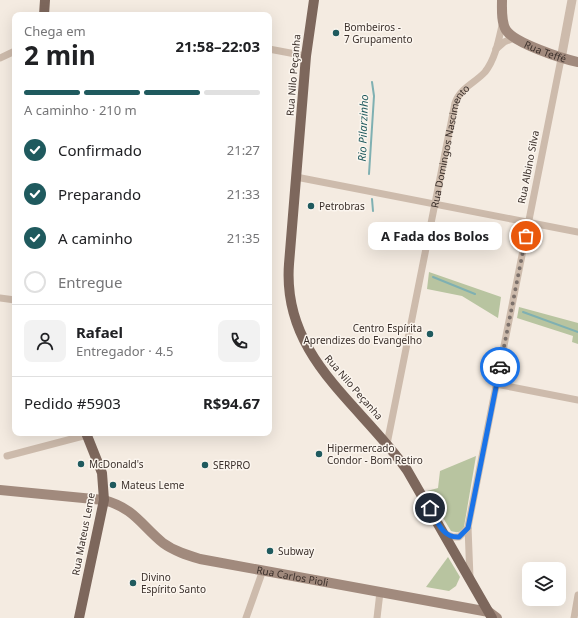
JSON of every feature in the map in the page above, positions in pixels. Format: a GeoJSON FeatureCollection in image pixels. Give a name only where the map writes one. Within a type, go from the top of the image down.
{"type":"FeatureCollection","features":[{"type":"Feature","properties":{"kind":"main road"},"geometry":{"type":"LineString","coordinates":[[44,12],[45,0]]}},
{"type":"Feature","properties":{"kind":"main road","name":"Rua Nilo Peçanha"},"geometry":{"type":"LineString","coordinates":[[314,0],[306,56],[288,277],[289,300],[297,328],[314,359],[387,444],[415,482],[493,616]]}},
{"type":"Feature","properties":{"kind":"main road","name":"Rua Domingos Nascimento"},"geometry":{"type":"LineString","coordinates":[[502,0],[505,29],[514,38]]}},
{"type":"Feature","properties":{"kind":"main road","name":"Rua Teffé"},"geometry":{"type":"LineString","coordinates":[[514,38],[561,59],[578,62]]}},
{"type":"Feature","properties":{"kind":"main road","name":"Rua Mateus Leme"},"geometry":{"type":"LineString","coordinates":[[79,618],[104,500],[102,473],[88,436]]}},
{"type":"Feature","properties":{"kind":"main road","name":"Rua Carlos Pioli"},"geometry":{"type":"LineString","coordinates":[[0,490],[104,500],[117,504],[128,509],[164,543],[180,553],[200,559],[380,592],[493,616]]}},
{"type":"Feature","properties":{"kind":"street","name":"Rua Albino Silva"},"geometry":{"type":"LineString","coordinates":[[470,578],[468,528],[572,0]]}},
{"type":"Feature","properties":{"kind":"street","name":"Rua Domingos Nascimento"},"geometry":{"type":"LineString","coordinates":[[387,444],[456,98],[486,70],[496,50],[503,21]]}},
{"type":"Feature","properties":{"kind":"street","name":"Rua Domingos Nascimento"},"geometry":{"type":"LineString","coordinates":[[496,50],[504,42],[514,38]]}},
{"type":"Feature","properties":{"kind":"street"},"geometry":{"type":"LineString","coordinates":[[272,50],[306,56]]}},
{"type":"Feature","properties":{"kind":"street"},"geometry":{"type":"LineString","coordinates":[[0,58],[12,52]]}},
{"type":"Feature","properties":{"kind":"street"},"geometry":{"type":"LineString","coordinates":[[296,177],[578,232]]}},
{"type":"Feature","properties":{"kind":"street"},"geometry":{"type":"LineString","coordinates":[[0,298],[12,300]]}},
{"type":"Feature","properties":{"kind":"street"},"geometry":{"type":"LineString","coordinates":[[496,384],[578,400]]}},
{"type":"Feature","properties":{"kind":"street"},"geometry":{"type":"LineString","coordinates":[[7,456],[80,436]]}},
{"type":"Feature","properties":{"kind":"street"},"geometry":{"type":"LineString","coordinates":[[445,534],[453,537],[459,537],[468,528]]}},
{"type":"Feature","properties":{"kind":"street"},"geometry":{"type":"LineString","coordinates":[[246,618],[263,570]]}},
{"type":"Feature","properties":{"kind":"street"},"geometry":{"type":"LineString","coordinates":[[377,618],[380,592]]}},
{"type":"Feature","properties":{"kind":"street"},"geometry":{"type":"LineString","coordinates":[[574,618],[578,595]]}},
{"type":"Feature","properties":{"kind":"green space"},"geometry":{"type":"Polygon","coordinates":[[[429,272],[501,297],[498,318],[462,296],[427,289],[429,272]]]}},
{"type":"Feature","properties":{"kind":"green space"},"geometry":{"type":"Polygon","coordinates":[[[519,307],[578,323],[578,344],[572,342],[573,336],[517,318],[519,307]]]}},
{"type":"Feature","properties":{"kind":"green space"},"geometry":{"type":"Polygon","coordinates":[[[476,456],[464,527],[458,532],[451,531],[427,491],[438,488],[440,471],[476,456]]]}},
{"type":"Feature","properties":{"kind":"green space"},"geometry":{"type":"Polygon","coordinates":[[[448,557],[460,577],[456,586],[449,591],[426,587],[448,557]]]}},
{"type":"Feature","properties":{"kind":"waterway","name":"Rio Pilarzinho"},"geometry":{"type":"LineString","coordinates":[[369,174],[374,96],[372,82]]}},
{"type":"Feature","properties":{"kind":"waterway","name":"Rio Pilarzinho"},"geometry":{"type":"LineString","coordinates":[[372,199],[373,211]]}},
{"type":"Feature","properties":{"kind":"waterway","name":"Rio Pilarzinho"},"geometry":{"type":"LineString","coordinates":[[373,233],[374,242],[377,249]]}},
{"type":"Feature","properties":{"kind":"waterway","name":"Rio Pilarzinho"},"geometry":{"type":"LineString","coordinates":[[433,277],[475,294]]}},
{"type":"Feature","properties":{"kind":"waterway","name":"Rio Pilarzinho"},"geometry":{"type":"LineString","coordinates":[[523,312],[578,332]]}},
{"type":"Feature","properties":{"kind":"way so far"},"geometry":{"type":"LineString","coordinates":[[500,367],[526,236]]}},
{"type":"Feature","properties":{"kind":"place","name":"Bombeiros - 7 Grupamento"},"geometry":{"type":"Point","coordinates":[336,33]}},
{"type":"Feature","properties":{"kind":"place","name":"Petrobras"},"geometry":{"type":"Point","coordinates":[311,206]}},
{"type":"Feature","properties":{"kind":"place","name":"A Fada dos Bolos"},"geometry":{"type":"Point","coordinates":[526,236]}},
{"type":"Feature","properties":{"kind":"place","name":"Centro Espírita Aprendizes do Evangelho"},"geometry":{"type":"Point","coordinates":[430,334]}},
{"type":"Feature","properties":{"kind":"place","name":"Hipermercado Condor - Bom Retiro"},"geometry":{"type":"Point","coordinates":[319,454]}},
{"type":"Feature","properties":{"kind":"place","name":"McDonald's"},"geometry":{"type":"Point","coordinates":[81,464]}},
{"type":"Feature","properties":{"kind":"place","name":"SERPRO"},"geometry":{"type":"Point","coordinates":[205,465]}},
{"type":"Feature","properties":{"kind":"place","name":"Mateus Leme"},"geometry":{"type":"Point","coordinates":[113,485]}},
{"type":"Feature","properties":{"kind":"place","name":"Subway"},"geometry":{"type":"Point","coordinates":[270,551]}},
{"type":"Feature","properties":{"kind":"place","name":"Divino Espírito Santo"},"geometry":{"type":"Point","coordinates":[133,583]}},
{"type":"Feature","properties":{"kind":"route"},"geometry":{"type":"LineString","coordinates":[[430,508],[445,534],[453,537],[459,537],[464,534],[468,528],[500,367]]}}]}
